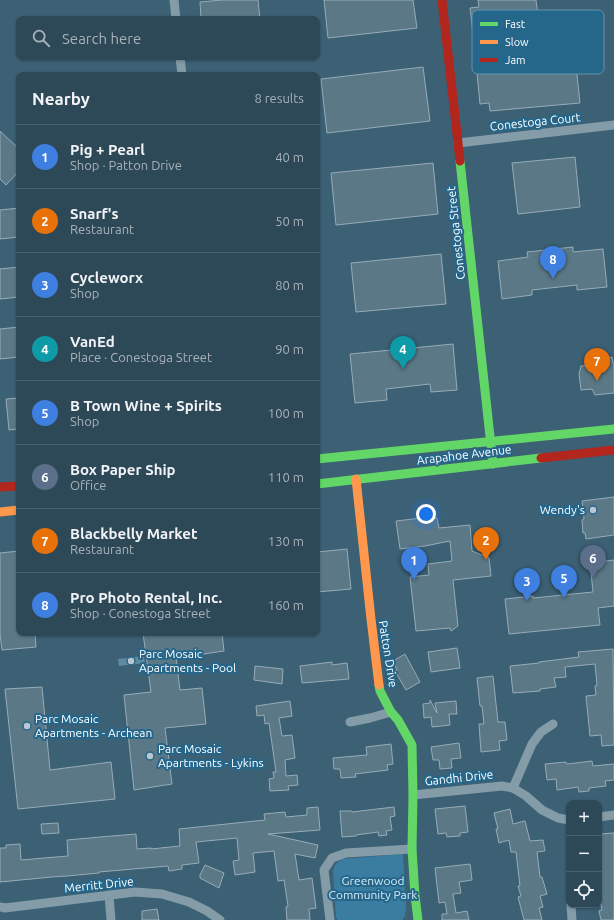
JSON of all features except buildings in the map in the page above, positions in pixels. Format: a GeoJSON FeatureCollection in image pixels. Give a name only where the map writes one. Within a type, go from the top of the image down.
{"type":"FeatureCollection","features":[{"type":"Feature","properties":{"kind":"street"},"geometry":{"type":"LineString","coordinates":[[174,0],[176,16]]}},
{"type":"Feature","properties":{"kind":"street","name":"Conestoga Street"},"geometry":{"type":"LineString","coordinates":[[442,0],[493,464]]}},
{"type":"Feature","properties":{"kind":"street"},"geometry":{"type":"LineString","coordinates":[[180,60],[182,72]]}},
{"type":"Feature","properties":{"kind":"street","name":"Conestoga Court"},"geometry":{"type":"LineString","coordinates":[[458,143],[614,125]]}},
{"type":"Feature","properties":{"kind":"street","name":"Arapahoe Avenue"},"geometry":{"type":"LineString","coordinates":[[320,459],[614,429]]}},
{"type":"Feature","properties":{"kind":"street","name":"Arapahoe Avenue"},"geometry":{"type":"LineString","coordinates":[[320,484],[614,450]]}},
{"type":"Feature","properties":{"kind":"street","name":"Patton Drive"},"geometry":{"type":"LineString","coordinates":[[356,480],[367,590],[380,691],[391,712],[398,720],[412,745],[412,849],[418,920]]}},
{"type":"Feature","properties":{"kind":"street"},"geometry":{"type":"LineString","coordinates":[[0,487],[16,486]]}},
{"type":"Feature","properties":{"kind":"street"},"geometry":{"type":"LineString","coordinates":[[0,512],[16,510]]}},
{"type":"Feature","properties":{"kind":"street"},"geometry":{"type":"LineString","coordinates":[[350,722],[391,712]]}},
{"type":"Feature","properties":{"kind":"street"},"geometry":{"type":"LineString","coordinates":[[513,788],[532,744],[541,732],[553,724]]}},
{"type":"Feature","properties":{"kind":"street","name":"Gandhi Drive"},"geometry":{"type":"LineString","coordinates":[[413,795],[502,786],[513,788],[526,796],[542,810],[558,818],[566,819]]}},
{"type":"Feature","properties":{"kind":"street"},"geometry":{"type":"LineString","coordinates":[[602,817],[614,815]]}},
{"type":"Feature","properties":{"kind":"street"},"geometry":{"type":"LineString","coordinates":[[330,920],[324,870],[332,858],[346,853],[412,849]]}},
{"type":"Feature","properties":{"kind":"street","name":"Merritt Drive"},"geometry":{"type":"LineString","coordinates":[[0,907],[5,908],[135,892],[162,894],[188,902],[207,911],[220,920]]}},
{"type":"Feature","properties":{"kind":"street"},"geometry":{"type":"LineString","coordinates":[[109,895],[111,920]]}},
{"type":"Feature","properties":{"kind":"street"},"geometry":{"type":"LineString","coordinates":[[571,908],[572,920]]}},
{"type":"Feature","properties":{"kind":"green space","name":"Greenwood Community Park"},"geometry":{"type":"Polygon","coordinates":[[[403,854],[406,909],[405,916],[402,920],[338,920],[336,917],[333,871],[337,863],[342,859],[403,854]]]}},
{"type":"Feature","properties":{"kind":"shaded area","name":"Parc Mosaic Apartments - Pool"},"geometry":{"type":"Polygon","coordinates":[[[144,656],[145,663],[119,666],[118,659],[144,656]]]}},
{"type":"Feature","properties":{"kind":"traffic: fast"},"geometry":{"type":"LineString","coordinates":[[460,161],[493,464]]}},
{"type":"Feature","properties":{"kind":"traffic: fast"},"geometry":{"type":"LineString","coordinates":[[320,459],[614,429]]}},
{"type":"Feature","properties":{"kind":"traffic: fast"},"geometry":{"type":"LineString","coordinates":[[320,484],[541,458]]}},
{"type":"Feature","properties":{"kind":"traffic: fast"},"geometry":{"type":"LineString","coordinates":[[379,685],[380,691],[391,712],[398,720],[412,745],[412,849],[418,920]]}},
{"type":"Feature","properties":{"kind":"traffic: slow"},"geometry":{"type":"LineString","coordinates":[[356,479],[379,685]]}},
{"type":"Feature","properties":{"kind":"traffic: slow"},"geometry":{"type":"LineString","coordinates":[[0,512],[16,510]]}},
{"type":"Feature","properties":{"kind":"traffic: jam"},"geometry":{"type":"LineString","coordinates":[[442,0],[460,161]]}},
{"type":"Feature","properties":{"kind":"traffic: jam"},"geometry":{"type":"LineString","coordinates":[[541,458],[614,450]]}},
{"type":"Feature","properties":{"kind":"traffic: jam"},"geometry":{"type":"LineString","coordinates":[[0,487],[16,486]]}},
{"type":"Feature","properties":{"kind":"place","name":"Pro Photo Rental, Inc."},"geometry":{"type":"Point","coordinates":[553,279]}},
{"type":"Feature","properties":{"kind":"place","name":"VanEd"},"geometry":{"type":"Point","coordinates":[403,369]}},
{"type":"Feature","properties":{"kind":"place","name":"Blackbelly Market"},"geometry":{"type":"Point","coordinates":[597,381]}},
{"type":"Feature","properties":{"kind":"place","name":"Wendy's"},"geometry":{"type":"Point","coordinates":[593,510]}},
{"type":"Feature","properties":{"kind":"place","name":"Snarf's"},"geometry":{"type":"Point","coordinates":[486,560]}},
{"type":"Feature","properties":{"kind":"place","name":"Box Paper Ship"},"geometry":{"type":"Point","coordinates":[593,578]}},
{"type":"Feature","properties":{"kind":"place","name":"Pig + Pearl"},"geometry":{"type":"Point","coordinates":[414,580]}},
{"type":"Feature","properties":{"kind":"place","name":"B Town Wine + Spirits"},"geometry":{"type":"Point","coordinates":[564,598]}},
{"type":"Feature","properties":{"kind":"place","name":"Cycleworx"},"geometry":{"type":"Point","coordinates":[527,601]}},
{"type":"Feature","properties":{"kind":"place","name":"Parc Mosaic Apartments - Pool"},"geometry":{"type":"Point","coordinates":[131,661]}},
{"type":"Feature","properties":{"kind":"place","name":"Parc Mosaic Apartments - Archean"},"geometry":{"type":"Point","coordinates":[27,726]}},
{"type":"Feature","properties":{"kind":"place","name":"Parc Mosaic Apartments - Lykins"},"geometry":{"type":"Point","coordinates":[150,756]}}]}
